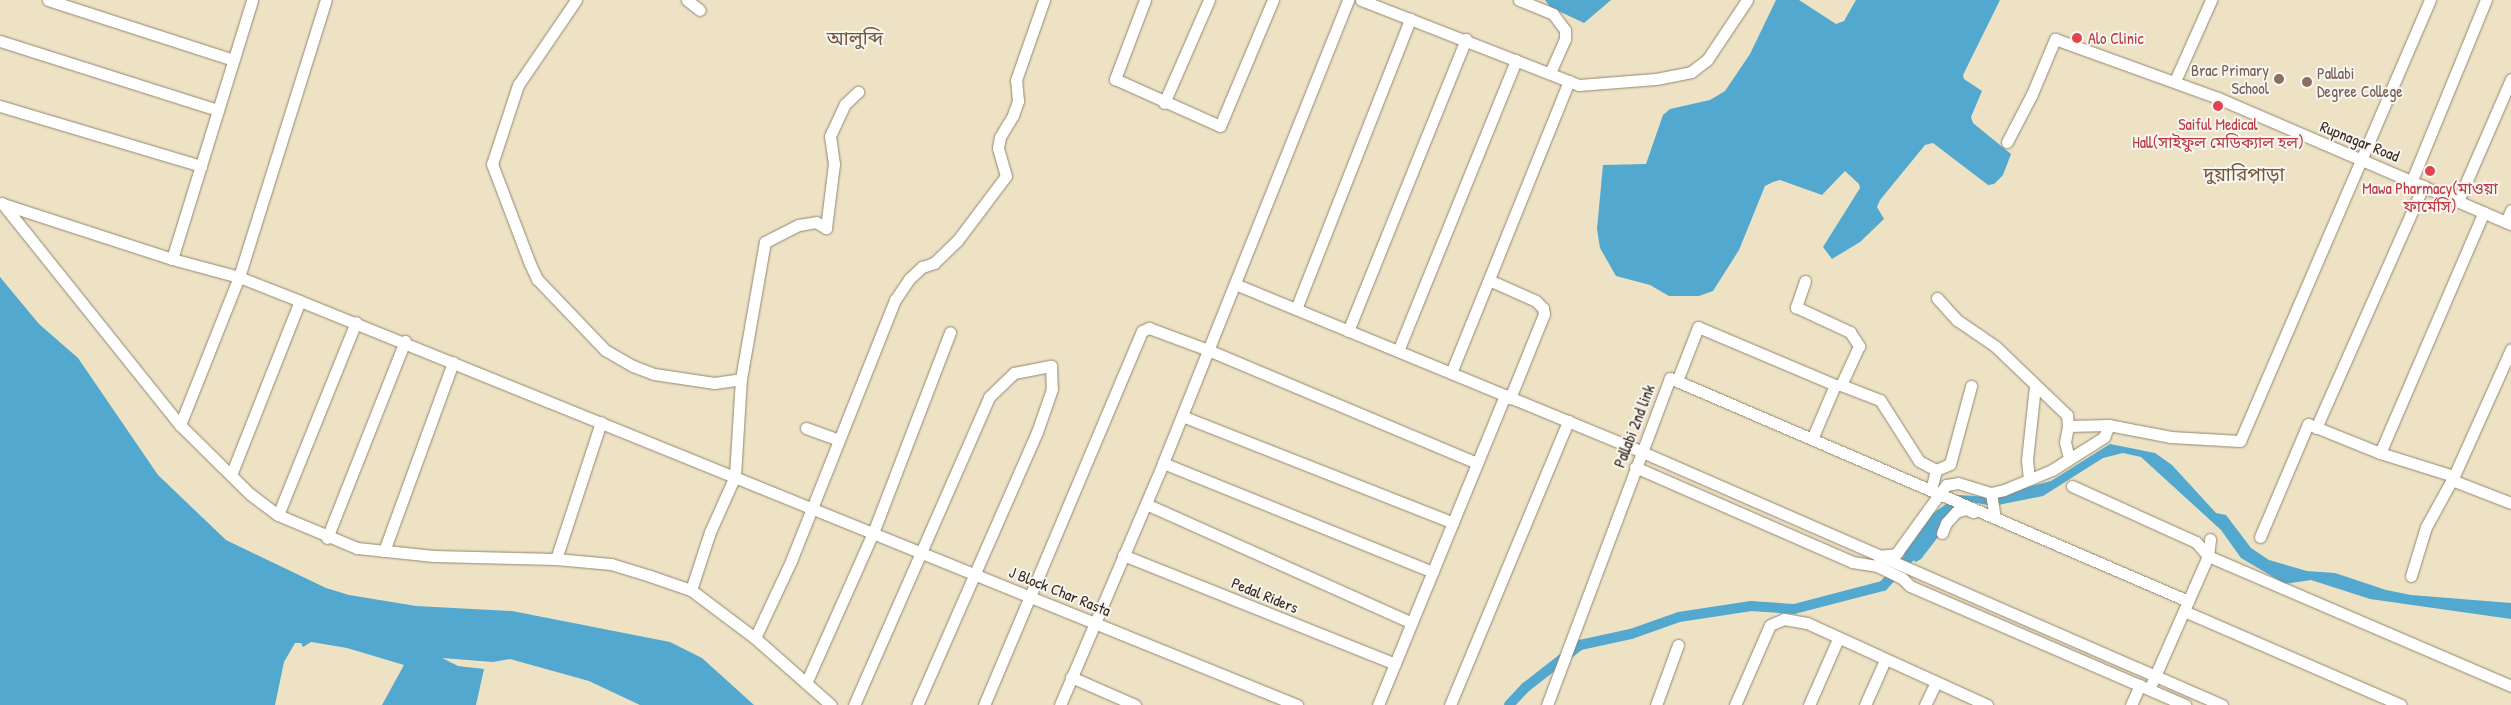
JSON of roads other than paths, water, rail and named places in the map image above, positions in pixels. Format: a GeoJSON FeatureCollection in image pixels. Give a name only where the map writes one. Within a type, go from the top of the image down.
{"type":"FeatureCollection","features":[{"type":"Feature","properties":{"kind":"street"},"geometry":{"type":"LineString","coordinates":[[48,0],[234,60]]}},
{"type":"Feature","properties":{"kind":"street"},"geometry":{"type":"LineString","coordinates":[[172,259],[252,0]]}},
{"type":"Feature","properties":{"kind":"street"},"geometry":{"type":"LineString","coordinates":[[180,425],[239,277],[326,0]]}},
{"type":"Feature","properties":{"kind":"street"},"geometry":{"type":"LineString","coordinates":[[576,0],[518,85],[492,164],[530,264],[538,279],[605,350],[633,366],[654,374],[714,383],[741,379]]}},
{"type":"Feature","properties":{"kind":"street"},"geometry":{"type":"LineString","coordinates":[[686,0],[700,10]]}},
{"type":"Feature","properties":{"kind":"street"},"geometry":{"type":"LineString","coordinates":[[755,638],[811,507],[895,300],[909,279],[922,267],[934,263],[957,241],[1006,176],[998,148],[1000,136],[1013,115],[1018,101],[1016,80],[1044,0]]}},
{"type":"Feature","properties":{"kind":"street"},"geometry":{"type":"LineString","coordinates":[[1145,0],[1115,79],[1164,103],[1216,125],[1224,122],[1273,0]]}},
{"type":"Feature","properties":{"kind":"street"},"geometry":{"type":"LineString","coordinates":[[1164,103],[1209,0]]}},
{"type":"Feature","properties":{"kind":"street"},"geometry":{"type":"LineString","coordinates":[[1060,705],[1163,463],[1348,0]]}},
{"type":"Feature","properties":{"kind":"street"},"geometry":{"type":"LineString","coordinates":[[1361,0],[1466,39],[1574,83],[1656,79],[1691,72],[1707,60],[1748,0]]}},
{"type":"Feature","properties":{"kind":"street"},"geometry":{"type":"LineString","coordinates":[[1519,0],[1553,14],[1564,30],[1565,39],[1550,73]]}},
{"type":"Feature","properties":{"kind":"street"},"geometry":{"type":"LineString","coordinates":[[2175,81],[2211,0]]}},
{"type":"Feature","properties":{"kind":"street"},"geometry":{"type":"LineString","coordinates":[[2068,426],[2109,425],[2171,438],[2240,442],[2344,195],[2364,159],[2430,0]]}},
{"type":"Feature","properties":{"kind":"street"},"geometry":{"type":"LineString","coordinates":[[2412,180],[2486,0]]}},
{"type":"Feature","properties":{"kind":"street"},"geometry":{"type":"LineString","coordinates":[[1296,309],[1410,19]]}},
{"type":"Feature","properties":{"kind":"street"},"geometry":{"type":"LineString","coordinates":[[1348,331],[1466,39]]}},
{"type":"Feature","properties":{"kind":"street","name":"Rupnagar Road"},"geometry":{"type":"LineString","coordinates":[[2007,142],[2032,94],[2055,39],[2175,81],[2364,159],[2508,223]]}},
{"type":"Feature","properties":{"kind":"street"},"geometry":{"type":"LineString","coordinates":[[0,41],[218,110]]}},
{"type":"Feature","properties":{"kind":"street"},"geometry":{"type":"LineString","coordinates":[[1398,352],[1516,60]]}},
{"type":"Feature","properties":{"kind":"street"},"geometry":{"type":"LineString","coordinates":[[2458,201],[2511,79]]}},
{"type":"Feature","properties":{"kind":"street"},"geometry":{"type":"LineString","coordinates":[[1451,373],[1574,83]]}},
{"type":"Feature","properties":{"kind":"street"},"geometry":{"type":"LineString","coordinates":[[691,590],[710,532],[735,476],[741,379],[764,242],[799,224],[816,222],[826,228],[834,164],[830,136],[846,104],[858,92]]}},
{"type":"Feature","properties":{"kind":"street"},"geometry":{"type":"LineString","coordinates":[[0,106],[201,166]]}},
{"type":"Feature","properties":{"kind":"street"},"geometry":{"type":"LineString","coordinates":[[2316,428],[2423,186]]}},
{"type":"Feature","properties":{"kind":"street"},"geometry":{"type":"LineString","coordinates":[[1,202],[180,425],[231,475],[278,515],[327,538],[357,548],[384,551],[556,558],[611,564],[691,590],[755,638],[807,681],[831,705]]}},
{"type":"Feature","properties":{"kind":"street","name":"J Block Char Rasta"},"geometry":{"type":"LineString","coordinates":[[1,202],[172,259],[239,277],[405,341],[1297,705]]}},
{"type":"Feature","properties":{"kind":"street"},"geometry":{"type":"LineString","coordinates":[[2508,223],[2511,210]]}},
{"type":"Feature","properties":{"kind":"street"},"geometry":{"type":"LineString","coordinates":[[2380,453],[2484,212]]}},
{"type":"Feature","properties":{"kind":"street"},"geometry":{"type":"LineString","coordinates":[[1378,705],[1477,464],[1544,314],[1543,308],[1536,301],[1489,280]]}},
{"type":"Feature","properties":{"kind":"street"},"geometry":{"type":"LineString","coordinates":[[1805,281],[1796,307],[1850,332],[1859,346],[1812,439]]}},
{"type":"Feature","properties":{"kind":"street"},"geometry":{"type":"LineString","coordinates":[[1235,284],[1640,451],[1880,561],[1909,577],[2185,705]]}},
{"type":"Feature","properties":{"kind":"street"},"geometry":{"type":"LineString","coordinates":[[1937,298],[1957,320],[1996,346],[2035,386],[2067,415],[2068,426],[2065,442],[2069,458]]}},
{"type":"Feature","properties":{"kind":"street"},"geometry":{"type":"LineString","coordinates":[[231,475],[300,301]]}},
{"type":"Feature","properties":{"kind":"street"},"geometry":{"type":"LineString","coordinates":[[278,515],[356,322]]}},
{"type":"Feature","properties":{"kind":"street"},"geometry":{"type":"LineString","coordinates":[[1677,381],[1698,327],[1838,385],[1880,400],[1919,461],[1936,470]]}},
{"type":"Feature","properties":{"kind":"street"},"geometry":{"type":"LineString","coordinates":[[984,705],[1015,635],[1027,595],[1076,490],[1142,330],[1148,328],[1208,350],[1477,464]]}},
{"type":"Feature","properties":{"kind":"street"},"geometry":{"type":"LineString","coordinates":[[807,681],[873,533],[950,332]]}},
{"type":"Feature","properties":{"kind":"street"},"geometry":{"type":"LineString","coordinates":[[327,538],[405,341]]}},
{"type":"Feature","properties":{"kind":"street"},"geometry":{"type":"LineString","coordinates":[[2411,576],[2426,527],[2453,478],[2511,349]]}},
{"type":"Feature","properties":{"kind":"street"},"geometry":{"type":"LineString","coordinates":[[384,551],[453,362]]}},
{"type":"Feature","properties":{"kind":"street"},"geometry":{"type":"LineString","coordinates":[[854,705],[989,397],[1014,373],[1051,366],[1052,389],[1045,409],[976,574],[917,705]]}},
{"type":"Feature","properties":{"kind":"street","name":"Pallabi 2nd link"},"geometry":{"type":"LineString","coordinates":[[1547,705],[1640,451],[1670,378],[1989,514]]}},
{"type":"Feature","properties":{"kind":"street"},"geometry":{"type":"LineString","coordinates":[[1936,470],[1950,464],[1972,386]]}},
{"type":"Feature","properties":{"kind":"street"},"geometry":{"type":"LineString","coordinates":[[2028,479],[2035,386]]}},
{"type":"Feature","properties":{"kind":"street"},"geometry":{"type":"LineString","coordinates":[[1182,416],[1453,523]]}},
{"type":"Feature","properties":{"kind":"street"},"geometry":{"type":"LineString","coordinates":[[1450,705],[1568,421]]}},
{"type":"Feature","properties":{"kind":"street"},"geometry":{"type":"LineString","coordinates":[[556,558],[601,422]]}},
{"type":"Feature","properties":{"kind":"street"},"geometry":{"type":"LineString","coordinates":[[2260,537],[2308,424],[2380,453],[2453,478],[2511,503]]}},
{"type":"Feature","properties":{"kind":"street"},"geometry":{"type":"LineString","coordinates":[[1635,467],[1852,562],[1880,561],[1896,554],[1936,493],[1946,484],[1958,483],[1991,494],[2028,479],[2069,458],[2104,437],[2109,425]]}},
{"type":"Feature","properties":{"kind":"street"},"geometry":{"type":"LineString","coordinates":[[806,428],[838,440]]}},
{"type":"Feature","properties":{"kind":"street"},"geometry":{"type":"LineString","coordinates":[[1163,463],[1433,572]]}},
{"type":"Feature","properties":{"kind":"street"},"geometry":{"type":"LineString","coordinates":[[1936,470],[1936,493]]}},
{"type":"Feature","properties":{"kind":"street"},"geometry":{"type":"LineString","coordinates":[[2072,486],[2196,542],[2204,547],[2208,556],[2511,686]]}},
{"type":"Feature","properties":{"kind":"street"},"geometry":{"type":"LineString","coordinates":[[1989,514],[1991,494]]}},
{"type":"Feature","properties":{"kind":"street"},"geometry":{"type":"LineString","coordinates":[[1146,504],[1412,622]]}},
{"type":"Feature","properties":{"kind":"street"},"geometry":{"type":"LineString","coordinates":[[1942,533],[1946,523],[1956,512],[1966,509],[1989,514],[2401,705]]}},
{"type":"Feature","properties":{"kind":"street"},"geometry":{"type":"LineString","coordinates":[[2131,705],[2155,676],[2208,556],[2210,539]]}},
{"type":"Feature","properties":{"kind":"street","name":"Pedal Riders"},"geometry":{"type":"LineString","coordinates":[[1123,555],[1395,664]]}},
{"type":"Feature","properties":{"kind":"street"},"geometry":{"type":"LineString","coordinates":[[1909,577],[2222,705]]}},
{"type":"Feature","properties":{"kind":"street"},"geometry":{"type":"LineString","coordinates":[[1735,705],[1770,625],[1784,619],[1807,624],[1987,705]]}},
{"type":"Feature","properties":{"kind":"street"},"geometry":{"type":"LineString","coordinates":[[1809,705],[1838,638]]}},
{"type":"Feature","properties":{"kind":"street"},"geometry":{"type":"LineString","coordinates":[[1656,705],[1678,644]]}},
{"type":"Feature","properties":{"kind":"street"},"geometry":{"type":"LineString","coordinates":[[1865,705],[1885,660]]}},
{"type":"Feature","properties":{"kind":"street"},"geometry":{"type":"LineString","coordinates":[[1071,677],[1133,704]]}},
{"type":"Feature","properties":{"kind":"street"},"geometry":{"type":"LineString","coordinates":[[1925,705],[1936,682]]}},
{"type":"Feature","properties":{"kind":"water"},"geometry":{"type":"Polygon","coordinates":[[[1545,0],[1611,0],[1584,23],[1550,7],[1545,0]]]}},
{"type":"Feature","properties":{"kind":"water"},"geometry":{"type":"Polygon","coordinates":[[[1776,0],[1799,0],[1836,24],[1844,21],[1856,0],[2000,0],[1963,75],[1964,79],[1982,91],[1971,117],[1973,123],[2011,154],[2003,175],[1994,184],[1988,185],[1933,143],[1925,145],[1880,200],[1877,207],[1884,219],[1860,242],[1832,259],[1823,247],[1860,188],[1859,184],[1845,171],[1822,195],[1780,180],[1765,186],[1739,250],[1713,291],[1699,296],[1669,296],[1650,285],[1616,276],[1600,248],[1597,229],[1603,165],[1646,164],[1663,115],[1670,109],[1710,100],[1725,91],[1750,54],[1776,0]]]}},
{"type":"Feature","properties":{"kind":"water"},"geometry":{"type":"Polygon","coordinates":[[[0,277],[39,324],[78,358],[158,475],[226,540],[326,588],[349,595],[416,606],[512,611],[670,642],[702,658],[754,705],[640,705],[589,681],[510,659],[493,662],[442,658],[458,666],[484,669],[476,705],[382,705],[404,665],[347,648],[311,642],[303,647],[301,643],[295,643],[284,662],[275,705],[0,705],[0,277]]]}},
{"type":"Feature","properties":{"kind":"water"},"geometry":{"type":"Polygon","coordinates":[[[2110,444],[2155,453],[2172,465],[2216,513],[2226,515],[2251,548],[2269,560],[2307,571],[2335,573],[2386,590],[2411,595],[2511,603],[2511,619],[2370,599],[2311,580],[2285,584],[2241,558],[2221,530],[2141,457],[2123,453],[2103,458],[2043,496],[1993,506],[1966,501],[1921,559],[1916,562],[1901,553],[1932,514],[1959,495],[1990,497],[2051,481],[2110,444]]]}},
{"type":"Feature","properties":{"kind":"waterway"},"geometry":{"type":"LineString","coordinates":[[1509,705],[1526,687],[1580,645],[1631,634],[1679,617],[1751,606],[1794,609],[1883,586],[1918,548]]}},
{"type":"Feature","properties":{"kind":"place","name":"Alo Clinic"},"geometry":{"type":"Point","coordinates":[2077,38]}},
{"type":"Feature","properties":{"kind":"place","name":"Brac Primary School"},"geometry":{"type":"Point","coordinates":[2279,79]}},
{"type":"Feature","properties":{"kind":"place","name":"Pallabi Degree College"},"geometry":{"type":"Point","coordinates":[2307,82]}},
{"type":"Feature","properties":{"kind":"place","name":"Saiful Medical Hall(সাইফুল মেডিক্যাল হল)"},"geometry":{"type":"Point","coordinates":[2218,106]}},
{"type":"Feature","properties":{"kind":"place","name":"Mawa Pharmacy(মাওয়া ফার্মেসি)"},"geometry":{"type":"Point","coordinates":[2430,171]}},
{"type":"Feature","properties":{"kind":"district","name":"আলুব্দি"},"geometry":{"type":"Point","coordinates":[855,39]}},
{"type":"Feature","properties":{"kind":"district","name":"দুয়ারিপাড়া"},"geometry":{"type":"Point","coordinates":[2244,175]}}]}
